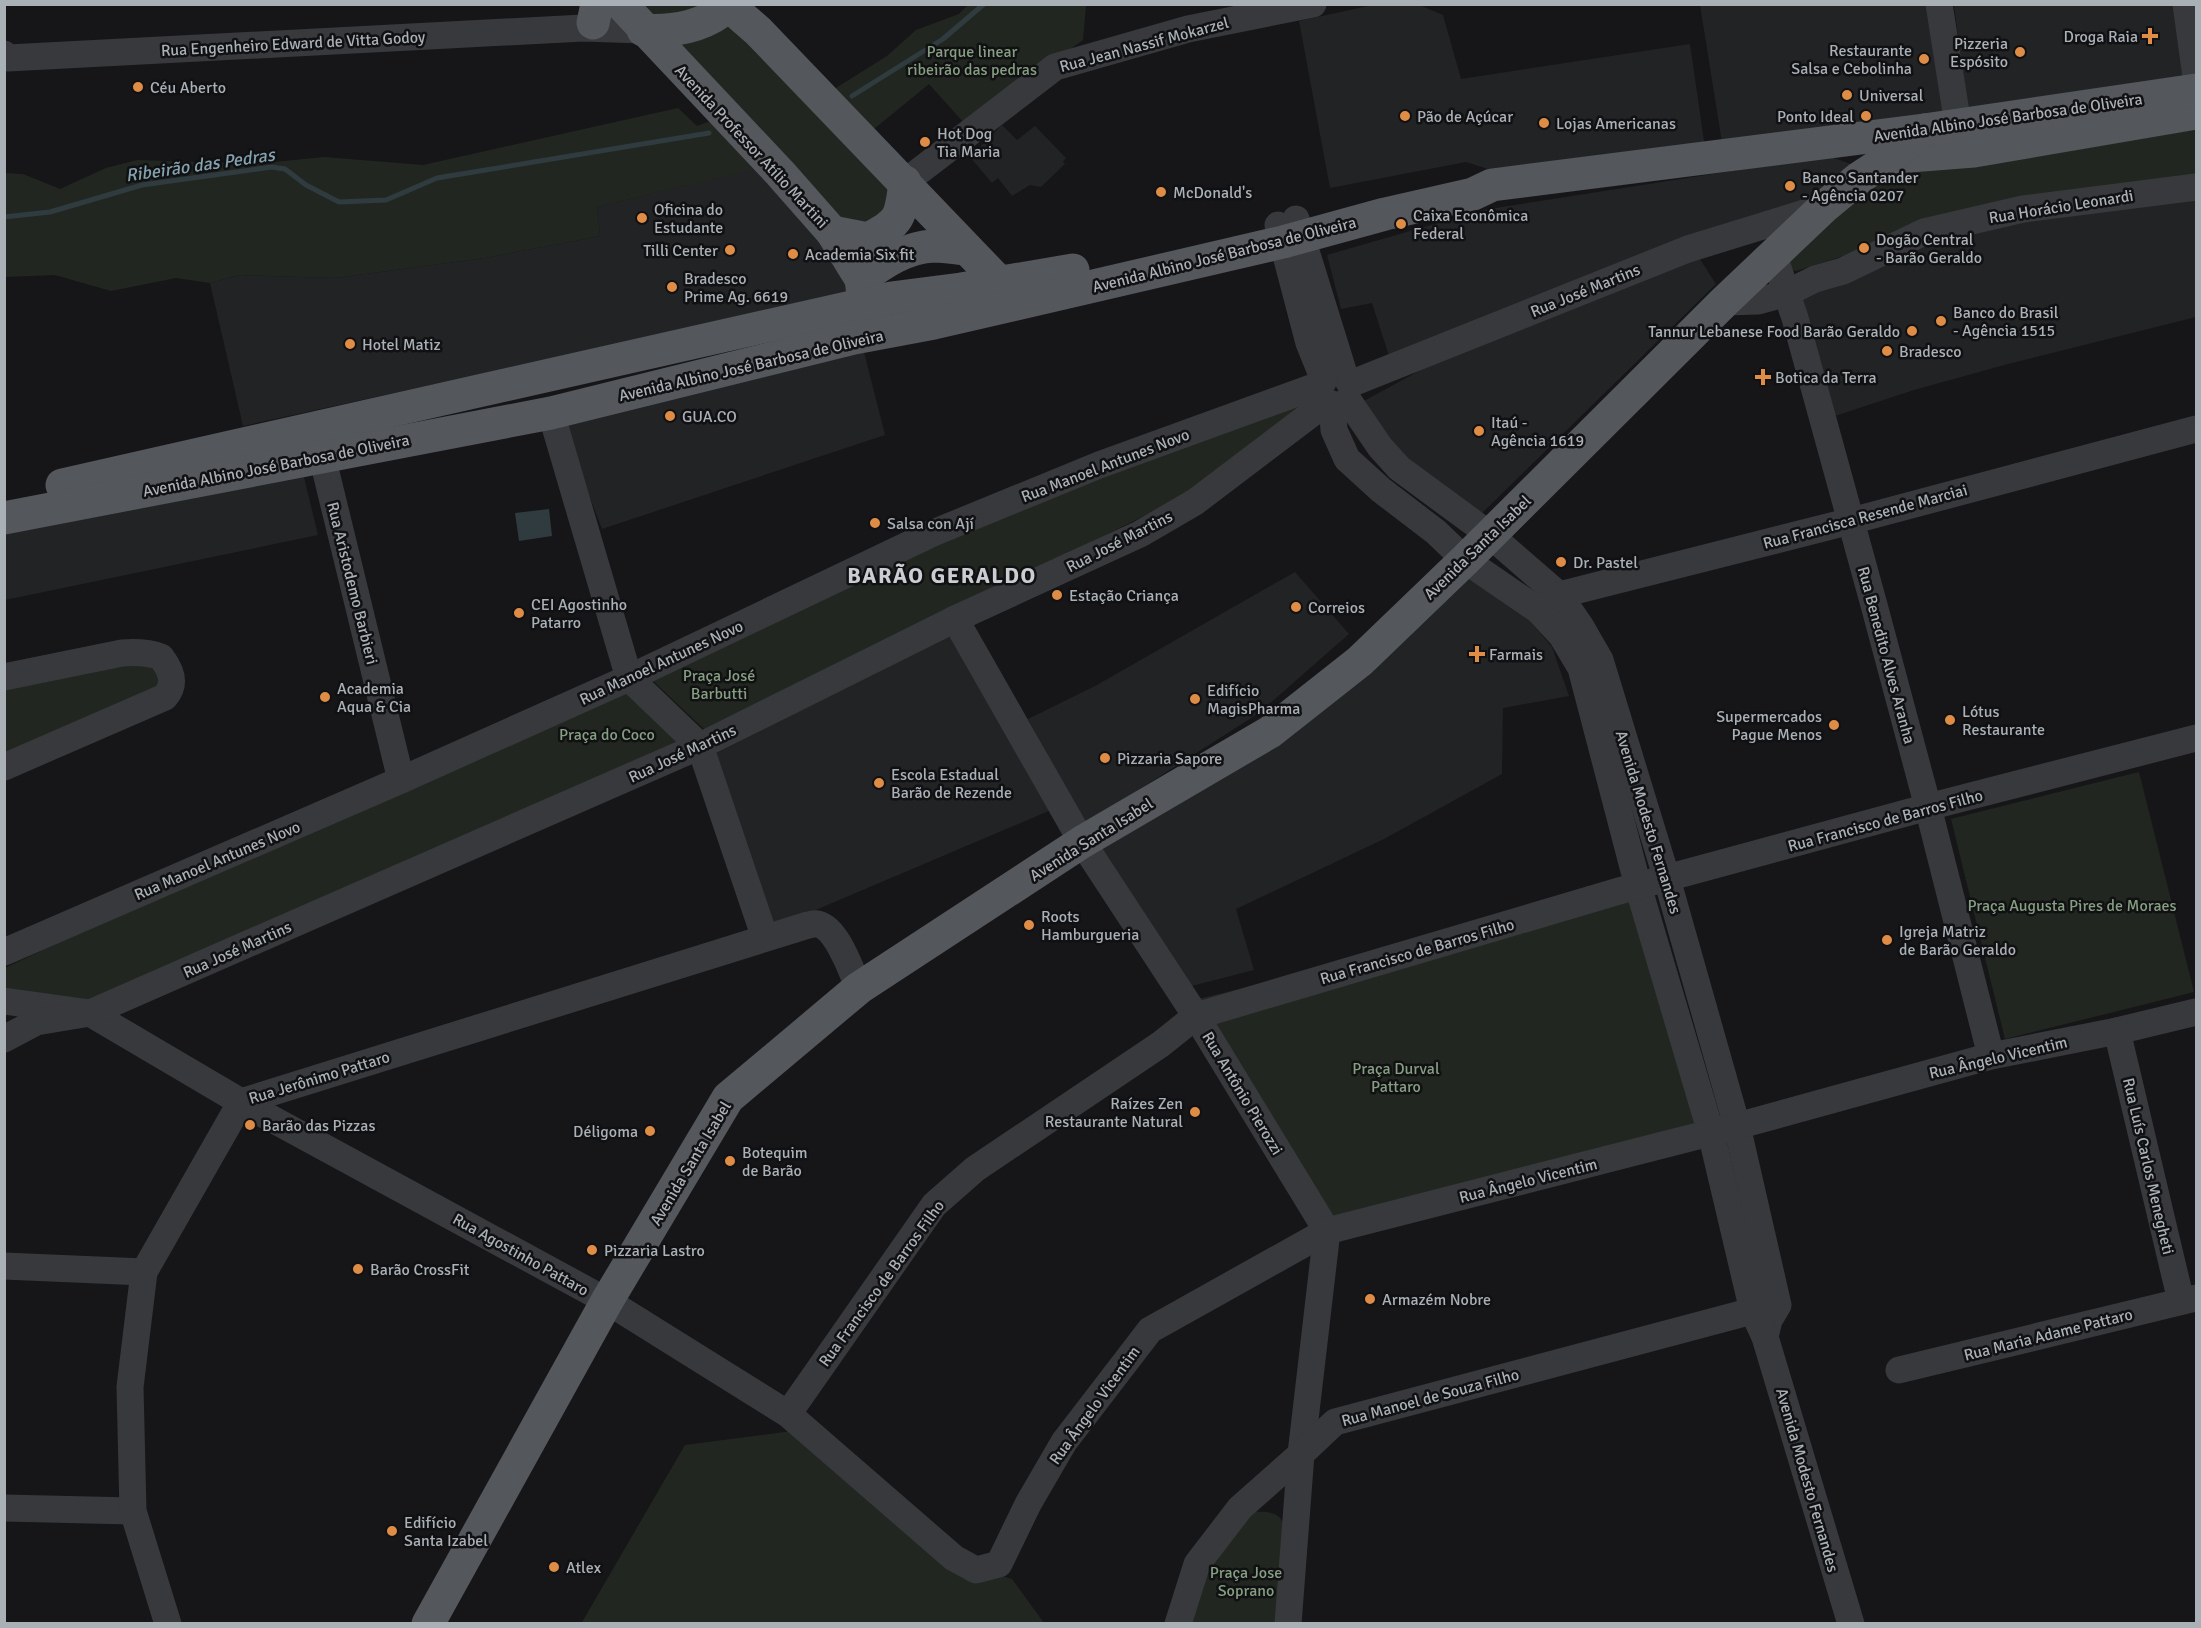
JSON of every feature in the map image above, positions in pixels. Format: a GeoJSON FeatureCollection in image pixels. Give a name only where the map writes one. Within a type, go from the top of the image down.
{"type":"FeatureCollection","features":[{"type":"Feature","properties":{"kind":"main road"},"geometry":{"type":"LineString","coordinates":[[613,15],[663,31],[689,27],[739,10],[983,265]]}},
{"type":"Feature","properties":{"kind":"main road","name":"Avenida Professor Atílio Martini"},"geometry":{"type":"LineString","coordinates":[[613,15],[780,173],[832,232],[865,306]]}},
{"type":"Feature","properties":{"kind":"main road","name":"Avenida Albino José Barbosa de Oliveira"},"geometry":{"type":"LineString","coordinates":[[4,497],[865,306],[934,323],[1290,231],[1388,193],[1469,179],[1492,186],[1924,130],[2196,90]]}},
{"type":"Feature","properties":{"kind":"main road","name":"Avenida Albino José Barbosa de Oliveira"},"geometry":{"type":"LineString","coordinates":[[1820,142],[1856,154],[1888,159],[1974,151],[2196,113]]}},
{"type":"Feature","properties":{"kind":"main road","name":"Avenida Santa Isabel"},"geometry":{"type":"LineString","coordinates":[[428,1623],[607,1301],[728,1098],[859,988],[1082,842],[1270,732],[1360,661],[1465,560],[1724,302],[1824,207],[1924,130]]}},
{"type":"Feature","properties":{"kind":"main road"},"geometry":{"type":"LineString","coordinates":[[832,232],[868,239],[893,224],[902,208],[905,182]]}},
{"type":"Feature","properties":{"kind":"main road","name":"Avenida Albino José Barbosa de Oliveira"},"geometry":{"type":"LineString","coordinates":[[4,518],[551,413],[891,298],[962,289],[983,265],[1141,258],[1290,231]]}},
{"type":"Feature","properties":{"kind":"main road"},"geometry":{"type":"LineString","coordinates":[[865,306],[893,256],[933,246],[983,265]]}},
{"type":"Feature","properties":{"kind":"main road"},"geometry":{"type":"LineString","coordinates":[[934,323],[962,289]]}},
{"type":"Feature","properties":{"kind":"street","name":"Rua Jean Nassif Mokarzel"},"geometry":{"type":"LineString","coordinates":[[905,182],[1056,67],[1188,29],[1313,4]]}},
{"type":"Feature","properties":{"kind":"street"},"geometry":{"type":"LineString","coordinates":[[1939,4],[1958,125]]}},
{"type":"Feature","properties":{"kind":"street"},"geometry":{"type":"LineString","coordinates":[[2186,4],[2196,77]]}},
{"type":"Feature","properties":{"kind":"street","name":"Rua Engenheiro Edward de Vitta Godoy"},"geometry":{"type":"LineString","coordinates":[[4,54],[8,58],[613,15]]}},
{"type":"Feature","properties":{"kind":"street","name":"Rua Horácio Leonardi"},"geometry":{"type":"LineString","coordinates":[[1724,302],[1758,300],[1786,294],[1815,279],[1843,271],[1924,232],[2023,209],[2196,187]]}},
{"type":"Feature","properties":{"kind":"street","name":"Rua José Martins"},"geometry":{"type":"LineString","coordinates":[[4,1039],[36,1023],[90,1013],[700,747],[955,619],[1140,534],[1195,502],[1335,390],[1688,249],[1824,207]]}},
{"type":"Feature","properties":{"kind":"street","name":"Avenida Modesto Fernandes"},"geometry":{"type":"LineString","coordinates":[[1290,231],[1310,343],[1335,390],[1380,447],[1400,468],[1490,535],[1548,603],[1562,636],[1581,668],[1638,886],[1711,1133],[1766,1308]]}},
{"type":"Feature","properties":{"kind":"street","name":"Rua Benedito Alves Aranha"},"geometry":{"type":"LineString","coordinates":[[1773,256],[1795,318],[1851,521],[1928,807],[1991,1056]]}},
{"type":"Feature","properties":{"kind":"street","name":"Avenida Modesto Fernandes"},"geometry":{"type":"LineString","coordinates":[[1335,390],[1334,430],[1347,459],[1381,490],[1436,532],[1465,560],[1548,603],[1581,627],[1600,660],[1667,879],[1737,1126],[1766,1308],[1765,1337],[1851,1623]]}},
{"type":"Feature","properties":{"kind":"street","name":"Rua Manoel Antunes Novo"},"geometry":{"type":"LineString","coordinates":[[4,952],[401,780],[629,678],[933,533],[1099,465],[1335,390]]}},
{"type":"Feature","properties":{"kind":"street"},"geometry":{"type":"LineString","coordinates":[[551,413],[629,678],[700,747],[765,938]]}},
{"type":"Feature","properties":{"kind":"street","name":"Rua Francisca Resende Marciai"},"geometry":{"type":"LineString","coordinates":[[1548,603],[2196,429]]}},
{"type":"Feature","properties":{"kind":"street","name":"Rua Aristodemo Barbieri"},"geometry":{"type":"LineString","coordinates":[[322,456],[401,780]]}},
{"type":"Feature","properties":{"kind":"street","name":"Rua Antônio Pierozzi"},"geometry":{"type":"LineString","coordinates":[[955,619],[1082,842],[1196,1016],[1327,1231]]}},
{"type":"Feature","properties":{"kind":"street"},"geometry":{"type":"LineString","coordinates":[[4,678],[122,653],[149,652],[161,657],[172,676],[171,690],[165,697],[154,703],[4,767]]}},
{"type":"Feature","properties":{"kind":"street","name":"Rua Francisco de Barros Filho"},"geometry":{"type":"LineString","coordinates":[[788,1413],[934,1205],[975,1169],[1161,1044],[1196,1016],[1638,886],[1928,807],[2196,738]]}},
{"type":"Feature","properties":{"kind":"street","name":"Rua Jerônimo Pattaro"},"geometry":{"type":"LineString","coordinates":[[168,1623],[133,1511],[130,1387],[144,1272],[241,1102],[808,925],[818,924],[837,941],[859,988]]}},
{"type":"Feature","properties":{"kind":"street","name":"Rua Agostinho Pattaro"},"geometry":{"type":"LineString","coordinates":[[4,1000],[90,1013],[241,1102],[607,1301],[788,1413],[954,1558],[976,1570],[999,1564]]}},
{"type":"Feature","properties":{"kind":"street","name":"Rua Ângelo Vicentim"},"geometry":{"type":"LineString","coordinates":[[999,1564],[1028,1504],[1064,1442],[1150,1330],[1327,1231],[1711,1133],[1991,1056],[2117,1031],[2196,1012]]}},
{"type":"Feature","properties":{"kind":"street","name":"Rua Luís Carlos Menegheti"},"geometry":{"type":"LineString","coordinates":[[2117,1031],[2189,1299]]}},
{"type":"Feature","properties":{"kind":"street"},"geometry":{"type":"LineString","coordinates":[[1288,1623],[1301,1454],[1327,1231]]}},
{"type":"Feature","properties":{"kind":"street"},"geometry":{"type":"LineString","coordinates":[[4,1266],[144,1272]]}},
{"type":"Feature","properties":{"kind":"street","name":"Rua Maria Adame Pattaro"},"geometry":{"type":"LineString","coordinates":[[1899,1370],[2189,1299]]}},
{"type":"Feature","properties":{"kind":"street","name":"Rua Manoel de Souza Filho"},"geometry":{"type":"LineString","coordinates":[[1178,1623],[1197,1564],[1240,1508],[1335,1422],[1766,1308]]}},
{"type":"Feature","properties":{"kind":"street"},"geometry":{"type":"LineString","coordinates":[[4,1508],[133,1511]]}},
{"type":"Feature","properties":{"kind":"shaded area"},"geometry":{"type":"Polygon","coordinates":[[[1962,4],[2179,5],[2193,83],[1969,115],[1954,6],[1962,4]]]}},
{"type":"Feature","properties":{"kind":"shaded area"},"geometry":{"type":"Polygon","coordinates":[[[1373,5],[1419,5],[1443,15],[1461,79],[1690,44],[1705,148],[1497,172],[1466,162],[1330,188],[1299,21],[1373,5]]]}},
{"type":"Feature","properties":{"kind":"shaded area"},"geometry":{"type":"Polygon","coordinates":[[[1700,5],[1930,5],[1946,117],[1723,149],[1700,5]]]}},
{"type":"Feature","properties":{"kind":"shaded area"},"geometry":{"type":"Polygon","coordinates":[[[1002,125],[1017,140],[1035,126],[1066,158],[1063,162],[1065,164],[1041,187],[1030,185],[1012,196],[998,178],[992,183],[970,157],[1002,125]]]}},
{"type":"Feature","properties":{"kind":"shaded area"},"geometry":{"type":"Polygon","coordinates":[[[1828,156],[1857,166],[1806,207],[1389,356],[1372,303],[1341,309],[1327,255],[1483,210],[1828,156]]]}},
{"type":"Feature","properties":{"kind":"shaded area"},"geometry":{"type":"Polygon","coordinates":[[[771,164],[855,298],[454,380],[243,426],[210,283],[240,275],[335,278],[485,258],[600,236],[597,207],[771,164]]]}},
{"type":"Feature","properties":{"kind":"shaded area"},"geometry":{"type":"Polygon","coordinates":[[[2196,196],[2196,317],[2008,364],[1914,390],[1832,417],[1802,298],[1928,242],[2024,218],[2196,196]]]}},
{"type":"Feature","properties":{"kind":"shaded area"},"geometry":{"type":"Polygon","coordinates":[[[1694,250],[1716,284],[1478,517],[1407,463],[1364,401],[1450,354],[1694,250]]]}},
{"type":"Feature","properties":{"kind":"shaded area"},"geometry":{"type":"Polygon","coordinates":[[[863,348],[885,435],[602,529],[560,419],[863,348]]]}},
{"type":"Feature","properties":{"kind":"shaded area"},"geometry":{"type":"Polygon","coordinates":[[[302,469],[318,535],[5,600],[5,527],[302,469]]]}},
{"type":"Feature","properties":{"kind":"shaded area"},"geometry":{"type":"Polygon","coordinates":[[[549,509],[552,536],[519,541],[515,513],[549,509]]]}},
{"type":"Feature","properties":{"kind":"shaded area"},"geometry":{"type":"Polygon","coordinates":[[[1463,566],[1519,608],[1552,647],[1569,696],[1503,708],[1502,774],[1384,839],[1236,909],[1254,970],[1188,987],[1093,845],[1463,566]]]}},
{"type":"Feature","properties":{"kind":"shaded area"},"geometry":{"type":"Polygon","coordinates":[[[1295,572],[1349,634],[1259,713],[1085,824],[1028,719],[1095,686],[1295,572]]]}},
{"type":"Feature","properties":{"kind":"shaded area","name":"Escola Estadual Barão de Rezende"},"geometry":{"type":"Polygon","coordinates":[[[952,634],[1051,810],[771,929],[713,755],[952,634]]]}},
{"type":"Feature","properties":{"kind":"green space","name":"Parque linear ribeirão das pedras"},"geometry":{"type":"Polygon","coordinates":[[[627,5],[722,5],[823,96],[887,56],[916,30],[959,14],[968,5],[1086,5],[1083,40],[965,124],[929,84],[858,142],[899,185],[889,220],[833,225],[627,5]]]}},
{"type":"Feature","properties":{"kind":"green space"},"geometry":{"type":"Polygon","coordinates":[[[678,108],[697,126],[716,119],[762,167],[597,207],[600,236],[485,258],[335,278],[240,275],[210,283],[176,278],[111,291],[55,275],[5,277],[4,173],[23,174],[60,189],[106,168],[137,160],[254,164],[324,157],[423,165],[678,108]]]}},
{"type":"Feature","properties":{"kind":"green space"},"geometry":{"type":"Polygon","coordinates":[[[2196,124],[2196,174],[1887,242],[1796,271],[1784,267],[1866,186],[1905,169],[2196,124]]]}},
{"type":"Feature","properties":{"kind":"green space","name":"Praça José Barbutti"},"geometry":{"type":"Polygon","coordinates":[[[1310,392],[1315,403],[1182,497],[707,732],[649,677],[858,578],[1310,392]]]}},
{"type":"Feature","properties":{"kind":"green space"},"geometry":{"type":"Polygon","coordinates":[[[150,655],[169,689],[5,762],[5,680],[150,655]]]}},
{"type":"Feature","properties":{"kind":"green space","name":"Praça do Coco"},"geometry":{"type":"Polygon","coordinates":[[[629,678],[691,743],[90,1009],[5,988],[5,968],[401,780],[629,678]]]}},
{"type":"Feature","properties":{"kind":"green space","name":"Praça Augusta Pires de Moraes"},"geometry":{"type":"Polygon","coordinates":[[[2139,772],[2194,992],[2005,1039],[1951,819],[2139,772]]]}},
{"type":"Feature","properties":{"kind":"green space","name":"Praça Durval Pattaro"},"geometry":{"type":"Polygon","coordinates":[[[1631,894],[1700,1126],[1330,1221],[1194,1000],[1631,894]]]}},
{"type":"Feature","properties":{"kind":"green space"},"geometry":{"type":"Polygon","coordinates":[[[800,1430],[953,1561],[1012,1579],[1044,1623],[581,1624],[685,1445],[800,1430]]]}},
{"type":"Feature","properties":{"kind":"green space","name":"Praça Jose Soprano"},"geometry":{"type":"Polygon","coordinates":[[[1247,1512],[1272,1513],[1279,1517],[1284,1525],[1289,1552],[1286,1623],[1186,1624],[1203,1566],[1247,1512]]]}},
{"type":"Feature","properties":{"kind":"waterway"},"geometry":{"type":"LineString","coordinates":[[852,96],[943,39],[984,4]]}},
{"type":"Feature","properties":{"kind":"waterway","name":"Ribeirão das Pedras"},"geometry":{"type":"LineString","coordinates":[[4,217],[50,212],[142,185],[272,167],[285,169],[306,185],[339,202],[386,200],[437,178],[709,133]]}},
{"type":"Feature","properties":{"kind":"place","name":"Droga Raia"},"geometry":{"type":"Point","coordinates":[2150,36]}},
{"type":"Feature","properties":{"kind":"place","name":"Pizzeria Espósito"},"geometry":{"type":"Point","coordinates":[2020,52]}},
{"type":"Feature","properties":{"kind":"place","name":"Restaurante Salsa e Cebolinha"},"geometry":{"type":"Point","coordinates":[1924,59]}},
{"type":"Feature","properties":{"kind":"place","name":"Céu Aberto"},"geometry":{"type":"Point","coordinates":[138,87]}},
{"type":"Feature","properties":{"kind":"place","name":"Universal"},"geometry":{"type":"Point","coordinates":[1847,95]}},
{"type":"Feature","properties":{"kind":"place","name":"Pão de Açúcar"},"geometry":{"type":"Point","coordinates":[1405,116]}},
{"type":"Feature","properties":{"kind":"place","name":"Ponto Ideal"},"geometry":{"type":"Point","coordinates":[1866,116]}},
{"type":"Feature","properties":{"kind":"place","name":"Lojas Americanas"},"geometry":{"type":"Point","coordinates":[1544,123]}},
{"type":"Feature","properties":{"kind":"place","name":"Hot Dog Tia Maria"},"geometry":{"type":"Point","coordinates":[925,142]}},
{"type":"Feature","properties":{"kind":"place","name":"Banco Santander - Agência 0207"},"geometry":{"type":"Point","coordinates":[1790,186]}},
{"type":"Feature","properties":{"kind":"place","name":"McDonald's"},"geometry":{"type":"Point","coordinates":[1161,192]}},
{"type":"Feature","properties":{"kind":"place","name":"Oficina do Estudante"},"geometry":{"type":"Point","coordinates":[642,218]}},
{"type":"Feature","properties":{"kind":"place","name":"Caixa Econômica Federal"},"geometry":{"type":"Point","coordinates":[1401,224]}},
{"type":"Feature","properties":{"kind":"place","name":"Dogão Central - Barão Geraldo"},"geometry":{"type":"Point","coordinates":[1864,248]}},
{"type":"Feature","properties":{"kind":"place","name":"Tilli Center"},"geometry":{"type":"Point","coordinates":[730,250]}},
{"type":"Feature","properties":{"kind":"place","name":"Academia Six fit"},"geometry":{"type":"Point","coordinates":[793,254]}},
{"type":"Feature","properties":{"kind":"place","name":"Bradesco Prime Ag. 6619"},"geometry":{"type":"Point","coordinates":[672,287]}},
{"type":"Feature","properties":{"kind":"place","name":"Banco do Brasil - Agência 1515"},"geometry":{"type":"Point","coordinates":[1941,321]}},
{"type":"Feature","properties":{"kind":"place","name":"Tannur Lebanese Food Barão Geraldo"},"geometry":{"type":"Point","coordinates":[1912,331]}},
{"type":"Feature","properties":{"kind":"place","name":"Hotel Matiz"},"geometry":{"type":"Point","coordinates":[350,344]}},
{"type":"Feature","properties":{"kind":"place","name":"Bradesco"},"geometry":{"type":"Point","coordinates":[1887,351]}},
{"type":"Feature","properties":{"kind":"place","name":"Botica da Terra"},"geometry":{"type":"Point","coordinates":[1763,377]}},
{"type":"Feature","properties":{"kind":"place","name":"GUA.CO"},"geometry":{"type":"Point","coordinates":[670,416]}},
{"type":"Feature","properties":{"kind":"place","name":"Itaú - Agência 1619"},"geometry":{"type":"Point","coordinates":[1479,431]}},
{"type":"Feature","properties":{"kind":"place","name":"Salsa con Ají"},"geometry":{"type":"Point","coordinates":[875,523]}},
{"type":"Feature","properties":{"kind":"place","name":"Dr. Pastel"},"geometry":{"type":"Point","coordinates":[1561,562]}},
{"type":"Feature","properties":{"kind":"place","name":"Estação Criança"},"geometry":{"type":"Point","coordinates":[1057,595]}},
{"type":"Feature","properties":{"kind":"place","name":"Correios"},"geometry":{"type":"Point","coordinates":[1296,607]}},
{"type":"Feature","properties":{"kind":"place","name":"CEI Agostinho Patarro"},"geometry":{"type":"Point","coordinates":[519,613]}},
{"type":"Feature","properties":{"kind":"place","name":"Farmais"},"geometry":{"type":"Point","coordinates":[1477,654]}},
{"type":"Feature","properties":{"kind":"place","name":"Academia Aqua & Cia"},"geometry":{"type":"Point","coordinates":[325,697]}},
{"type":"Feature","properties":{"kind":"place","name":"Edifício MagisPharma"},"geometry":{"type":"Point","coordinates":[1195,699]}},
{"type":"Feature","properties":{"kind":"place","name":"Lótus Restaurante"},"geometry":{"type":"Point","coordinates":[1950,720]}},
{"type":"Feature","properties":{"kind":"place","name":"Supermercados Pague Menos"},"geometry":{"type":"Point","coordinates":[1834,725]}},
{"type":"Feature","properties":{"kind":"place","name":"Pizzaria Sapore"},"geometry":{"type":"Point","coordinates":[1105,758]}},
{"type":"Feature","properties":{"kind":"place","name":"Escola Estadual Barão de Rezende"},"geometry":{"type":"Point","coordinates":[879,783]}},
{"type":"Feature","properties":{"kind":"place","name":"Roots Hamburgueria"},"geometry":{"type":"Point","coordinates":[1029,925]}},
{"type":"Feature","properties":{"kind":"place","name":"Igreja Matriz de Barão Geraldo"},"geometry":{"type":"Point","coordinates":[1887,940]}},
{"type":"Feature","properties":{"kind":"place","name":"Raízes Zen Restaurante Natural"},"geometry":{"type":"Point","coordinates":[1195,1112]}},
{"type":"Feature","properties":{"kind":"place","name":"Barão das Pizzas"},"geometry":{"type":"Point","coordinates":[250,1125]}},
{"type":"Feature","properties":{"kind":"place","name":"Déligoma"},"geometry":{"type":"Point","coordinates":[650,1131]}},
{"type":"Feature","properties":{"kind":"place","name":"Botequim de Barão"},"geometry":{"type":"Point","coordinates":[730,1161]}},
{"type":"Feature","properties":{"kind":"place","name":"Pizzaria Lastro"},"geometry":{"type":"Point","coordinates":[592,1250]}},
{"type":"Feature","properties":{"kind":"place","name":"Barão CrossFit"},"geometry":{"type":"Point","coordinates":[358,1269]}},
{"type":"Feature","properties":{"kind":"place","name":"Armazém Nobre"},"geometry":{"type":"Point","coordinates":[1370,1299]}},
{"type":"Feature","properties":{"kind":"place","name":"Edifício Santa Izabel"},"geometry":{"type":"Point","coordinates":[392,1531]}},
{"type":"Feature","properties":{"kind":"place","name":"Atlex"},"geometry":{"type":"Point","coordinates":[554,1567]}},
{"type":"Feature","properties":{"kind":"district","name":"BARÃO GERALDO"},"geometry":{"type":"Point","coordinates":[942,575]}}]}
